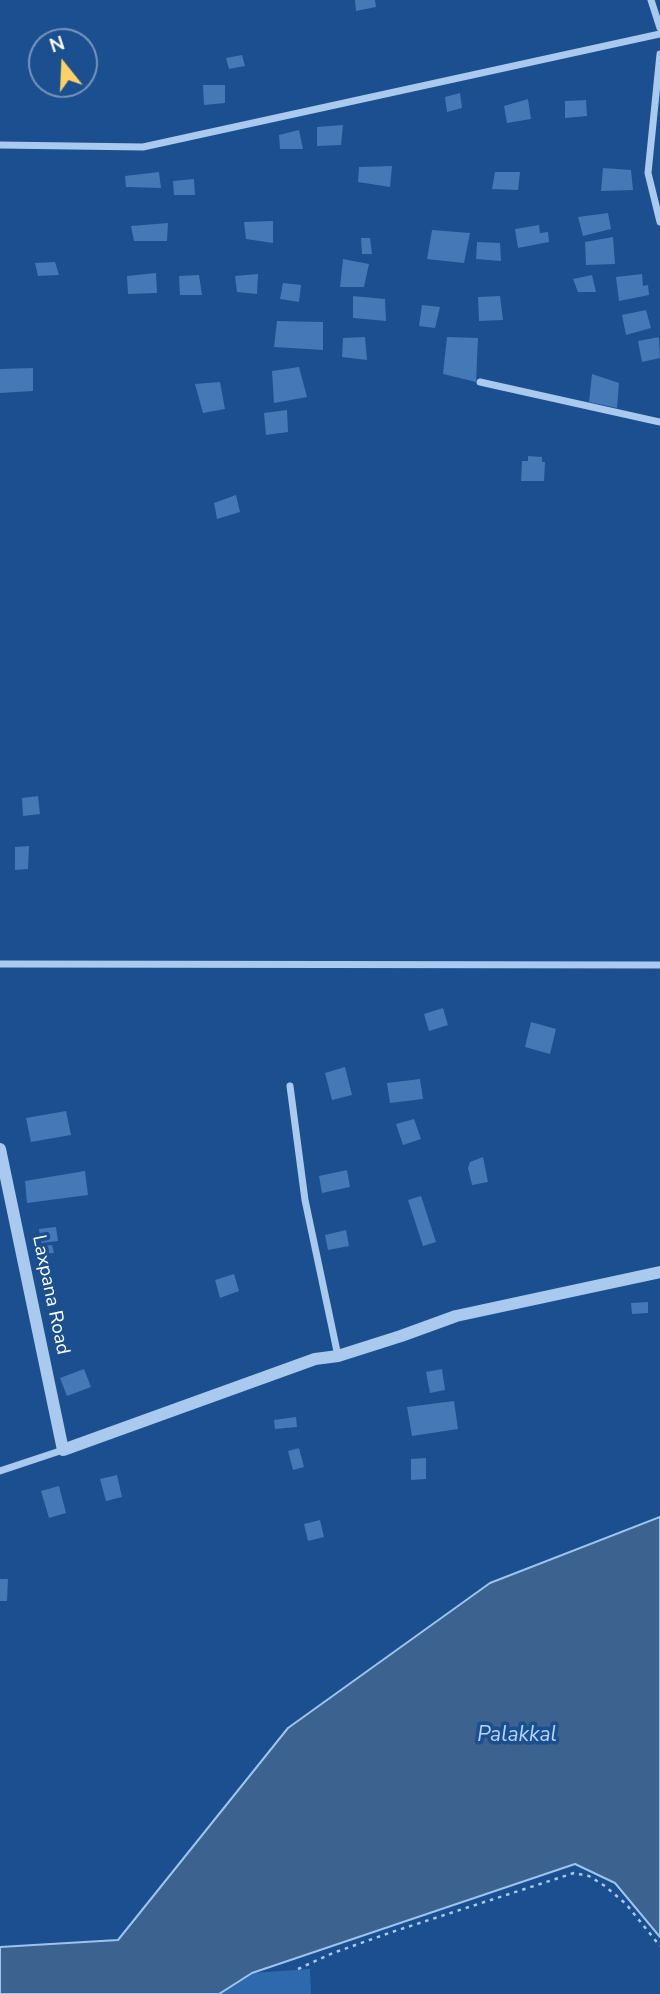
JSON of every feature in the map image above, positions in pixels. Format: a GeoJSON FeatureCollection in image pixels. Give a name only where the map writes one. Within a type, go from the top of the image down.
{"type":"FeatureCollection","features":[{"type":"Feature","properties":{"kind":"street"},"geometry":{"type":"LineString","coordinates":[[651,0],[660,28]]}},
{"type":"Feature","properties":{"kind":"street"},"geometry":{"type":"LineString","coordinates":[[0,145],[143,147],[660,34]]}},
{"type":"Feature","properties":{"kind":"street"},"geometry":{"type":"LineString","coordinates":[[660,54],[648,173],[660,222]]}},
{"type":"Feature","properties":{"kind":"street"},"geometry":{"type":"LineString","coordinates":[[480,382],[660,422]]}},
{"type":"Feature","properties":{"kind":"street"},"geometry":{"type":"LineString","coordinates":[[0,964],[660,965]]}},
{"type":"Feature","properties":{"kind":"street"},"geometry":{"type":"LineString","coordinates":[[290,1086],[305,1200],[338,1356]]}},
{"type":"Feature","properties":{"kind":"street","name":"Laxpana Road"},"geometry":{"type":"LineString","coordinates":[[0,1149],[63,1450]]}},
{"type":"Feature","properties":{"kind":"street"},"geometry":{"type":"LineString","coordinates":[[0,1471],[315,1359],[338,1356],[456,1316],[660,1272]]}},
{"type":"Feature","properties":{"kind":"path"},"geometry":{"type":"LineString","coordinates":[[298,1969],[392,1931],[575,1873],[589,1876],[606,1886],[639,1918],[660,1946]]}},
{"type":"Feature","properties":{"kind":"shaded area"},"geometry":{"type":"Polygon","coordinates":[[[310,1969],[311,1994],[219,1994],[252,1973],[310,1969]]]}},
{"type":"Feature","properties":{"kind":"water","name":"Palakkal"},"geometry":{"type":"Polygon","coordinates":[[[660,1517],[660,1937],[615,1883],[575,1864],[252,1973],[219,1994],[0,1994],[0,1947],[118,1940],[288,1728],[490,1583],[660,1517]]]}},
{"type":"Feature","properties":{"kind":"building"},"geometry":{"type":"Polygon","coordinates":[[[355,0],[375,0],[376,7],[356,11],[355,0]]]}},
{"type":"Feature","properties":{"kind":"building"},"geometry":{"type":"Polygon","coordinates":[[[242,55],[245,66],[229,69],[226,58],[242,55]]]}},
{"type":"Feature","properties":{"kind":"building"},"geometry":{"type":"Polygon","coordinates":[[[203,85],[225,85],[225,103],[204,105],[203,85]]]}},
{"type":"Feature","properties":{"kind":"building"},"geometry":{"type":"Polygon","coordinates":[[[460,93],[462,108],[447,112],[445,97],[460,93]]]}},
{"type":"Feature","properties":{"kind":"building"},"geometry":{"type":"Polygon","coordinates":[[[528,99],[531,119],[507,123],[504,106],[528,99]]]}},
{"type":"Feature","properties":{"kind":"building"},"geometry":{"type":"Polygon","coordinates":[[[586,100],[587,116],[565,118],[565,101],[586,100]]]}},
{"type":"Feature","properties":{"kind":"building"},"geometry":{"type":"Polygon","coordinates":[[[343,125],[341,145],[317,146],[317,127],[343,125]]]}},
{"type":"Feature","properties":{"kind":"building"},"geometry":{"type":"Polygon","coordinates":[[[299,130],[303,149],[280,149],[279,135],[299,130]]]}},
{"type":"Feature","properties":{"kind":"building"},"geometry":{"type":"Polygon","coordinates":[[[392,166],[390,187],[358,182],[359,167],[392,166]]]}},
{"type":"Feature","properties":{"kind":"building"},"geometry":{"type":"Polygon","coordinates":[[[603,168],[631,170],[633,190],[601,191],[603,168]]]}},
{"type":"Feature","properties":{"kind":"building"},"geometry":{"type":"Polygon","coordinates":[[[159,172],[161,188],[126,187],[125,176],[159,172]]]}},
{"type":"Feature","properties":{"kind":"building"},"geometry":{"type":"Polygon","coordinates":[[[495,172],[520,172],[518,190],[492,189],[495,172]]]}},
{"type":"Feature","properties":{"kind":"building"},"geometry":{"type":"Polygon","coordinates":[[[194,179],[195,195],[174,195],[173,181],[194,179]]]}},
{"type":"Feature","properties":{"kind":"building"},"geometry":{"type":"Polygon","coordinates":[[[608,213],[611,229],[583,236],[578,217],[608,213]]]}},
{"type":"Feature","properties":{"kind":"building"},"geometry":{"type":"Polygon","coordinates":[[[273,221],[273,243],[246,239],[244,222],[273,221]]]}},
{"type":"Feature","properties":{"kind":"building"},"geometry":{"type":"Polygon","coordinates":[[[168,223],[167,241],[134,241],[131,226],[168,223]]]}},
{"type":"Feature","properties":{"kind":"building"},"geometry":{"type":"Polygon","coordinates":[[[539,225],[540,233],[548,232],[549,242],[518,248],[515,229],[539,225]]]}},
{"type":"Feature","properties":{"kind":"building"},"geometry":{"type":"Polygon","coordinates":[[[432,230],[470,233],[464,263],[427,259],[432,230]]]}},
{"type":"Feature","properties":{"kind":"building"},"geometry":{"type":"Polygon","coordinates":[[[613,237],[615,264],[586,265],[585,242],[613,237]]]}},
{"type":"Feature","properties":{"kind":"building"},"geometry":{"type":"Polygon","coordinates":[[[361,238],[370,238],[372,254],[362,254],[361,238]]]}},
{"type":"Feature","properties":{"kind":"building"},"geometry":{"type":"Polygon","coordinates":[[[477,242],[500,243],[501,261],[476,259],[477,242]]]}},
{"type":"Feature","properties":{"kind":"building"},"geometry":{"type":"Polygon","coordinates":[[[343,259],[369,264],[364,287],[340,287],[343,259]]]}},
{"type":"Feature","properties":{"kind":"building"},"geometry":{"type":"Polygon","coordinates":[[[55,262],[59,275],[38,276],[35,263],[55,262]]]}},
{"type":"Feature","properties":{"kind":"building"},"geometry":{"type":"Polygon","coordinates":[[[156,273],[157,293],[128,294],[127,276],[156,273]]]}},
{"type":"Feature","properties":{"kind":"building"},"geometry":{"type":"Polygon","coordinates":[[[258,274],[257,294],[237,292],[235,276],[258,274]]]}},
{"type":"Feature","properties":{"kind":"building"},"geometry":{"type":"Polygon","coordinates":[[[642,274],[643,286],[648,285],[649,295],[619,301],[616,277],[642,274]]]}},
{"type":"Feature","properties":{"kind":"building"},"geometry":{"type":"Polygon","coordinates":[[[199,275],[202,295],[180,295],[179,276],[199,275]]]}},
{"type":"Feature","properties":{"kind":"building"},"geometry":{"type":"Polygon","coordinates":[[[592,275],[596,292],[578,292],[573,279],[592,275]]]}},
{"type":"Feature","properties":{"kind":"building"},"geometry":{"type":"Polygon","coordinates":[[[283,283],[301,285],[299,302],[280,299],[283,283]]]}},
{"type":"Feature","properties":{"kind":"building"},"geometry":{"type":"Polygon","coordinates":[[[353,296],[385,299],[386,321],[353,318],[353,296]]]}},
{"type":"Feature","properties":{"kind":"building"},"geometry":{"type":"Polygon","coordinates":[[[500,296],[503,320],[479,321],[478,297],[500,296]]]}},
{"type":"Feature","properties":{"kind":"building"},"geometry":{"type":"Polygon","coordinates":[[[422,305],[440,307],[435,328],[419,326],[422,305]]]}},
{"type":"Feature","properties":{"kind":"building"},"geometry":{"type":"Polygon","coordinates":[[[646,310],[651,328],[626,335],[622,315],[646,310]]]}},
{"type":"Feature","properties":{"kind":"building"},"geometry":{"type":"Polygon","coordinates":[[[277,321],[323,322],[323,350],[274,347],[277,321]]]}},
{"type":"Feature","properties":{"kind":"building"},"geometry":{"type":"Polygon","coordinates":[[[365,337],[367,360],[342,357],[343,338],[365,337]]]}},
{"type":"Feature","properties":{"kind":"building"},"geometry":{"type":"Polygon","coordinates":[[[447,337],[478,338],[476,382],[443,374],[447,337]]]}},
{"type":"Feature","properties":{"kind":"building"},"geometry":{"type":"Polygon","coordinates":[[[659,337],[660,358],[642,362],[638,341],[659,337]]]}},
{"type":"Feature","properties":{"kind":"building"},"geometry":{"type":"Polygon","coordinates":[[[299,367],[307,397],[274,403],[272,371],[299,367]]]}},
{"type":"Feature","properties":{"kind":"building"},"geometry":{"type":"Polygon","coordinates":[[[33,368],[33,391],[0,393],[0,369],[33,368]]]}},
{"type":"Feature","properties":{"kind":"building"},"geometry":{"type":"Polygon","coordinates":[[[592,374],[619,383],[617,408],[589,402],[592,374]]]}},
{"type":"Feature","properties":{"kind":"building"},"geometry":{"type":"Polygon","coordinates":[[[220,382],[225,409],[203,413],[195,384],[220,382]]]}},
{"type":"Feature","properties":{"kind":"building"},"geometry":{"type":"Polygon","coordinates":[[[287,410],[288,432],[266,435],[264,413],[287,410]]]}},
{"type":"Feature","properties":{"kind":"building"},"geometry":{"type":"Polygon","coordinates":[[[528,456],[542,457],[542,462],[545,462],[544,481],[521,481],[522,461],[528,461],[528,456]]]}},
{"type":"Feature","properties":{"kind":"building"},"geometry":{"type":"Polygon","coordinates":[[[236,495],[240,512],[217,519],[214,503],[236,495]]]}},
{"type":"Feature","properties":{"kind":"building"},"geometry":{"type":"Polygon","coordinates":[[[38,796],[40,814],[23,816],[22,798],[38,796]]]}},
{"type":"Feature","properties":{"kind":"building"},"geometry":{"type":"Polygon","coordinates":[[[29,846],[28,869],[15,870],[15,847],[29,846]]]}},
{"type":"Feature","properties":{"kind":"building"},"geometry":{"type":"Polygon","coordinates":[[[443,1008],[448,1025],[429,1031],[424,1014],[443,1008]]]}},
{"type":"Feature","properties":{"kind":"building"},"geometry":{"type":"Polygon","coordinates":[[[531,1022],[556,1029],[550,1054],[525,1047],[531,1022]]]}},
{"type":"Feature","properties":{"kind":"building"},"geometry":{"type":"Polygon","coordinates":[[[345,1067],[352,1095],[332,1100],[325,1073],[345,1067]]]}},
{"type":"Feature","properties":{"kind":"building"},"geometry":{"type":"Polygon","coordinates":[[[420,1079],[423,1099],[390,1103],[387,1083],[420,1079]]]}},
{"type":"Feature","properties":{"kind":"building"},"geometry":{"type":"Polygon","coordinates":[[[66,1111],[71,1135],[31,1142],[26,1118],[66,1111]]]}},
{"type":"Feature","properties":{"kind":"building"},"geometry":{"type":"Polygon","coordinates":[[[414,1119],[421,1139],[403,1145],[396,1124],[414,1119]]]}},
{"type":"Feature","properties":{"kind":"building"},"geometry":{"type":"Polygon","coordinates":[[[483,1157],[488,1182],[472,1185],[468,1168],[470,1162],[483,1157]]]}},
{"type":"Feature","properties":{"kind":"building"},"geometry":{"type":"Polygon","coordinates":[[[347,1170],[350,1187],[322,1193],[319,1176],[347,1170]]]}},
{"type":"Feature","properties":{"kind":"building"},"geometry":{"type":"Polygon","coordinates":[[[85,1171],[88,1195],[27,1203],[25,1181],[85,1171]]]}},
{"type":"Feature","properties":{"kind":"building"},"geometry":{"type":"Polygon","coordinates":[[[421,1196],[436,1242],[423,1246],[408,1200],[421,1196]]]}},
{"type":"Feature","properties":{"kind":"building"},"geometry":{"type":"Polygon","coordinates":[[[56,1227],[58,1241],[41,1243],[39,1229],[56,1227]]]}},
{"type":"Feature","properties":{"kind":"building"},"geometry":{"type":"Polygon","coordinates":[[[346,1230],[349,1246],[328,1250],[325,1235],[346,1230]]]}},
{"type":"Feature","properties":{"kind":"building"},"geometry":{"type":"Polygon","coordinates":[[[52,1245],[54,1253],[36,1255],[35,1247],[52,1245]]]}},
{"type":"Feature","properties":{"kind":"building"},"geometry":{"type":"Polygon","coordinates":[[[234,1274],[239,1291],[220,1298],[215,1280],[234,1274]]]}},
{"type":"Feature","properties":{"kind":"building"},"geometry":{"type":"Polygon","coordinates":[[[648,1302],[648,1313],[632,1314],[631,1303],[648,1302]]]}},
{"type":"Feature","properties":{"kind":"building"},"geometry":{"type":"Polygon","coordinates":[[[84,1369],[91,1387],[67,1396],[60,1378],[84,1369]]]}},
{"type":"Feature","properties":{"kind":"building"},"geometry":{"type":"Polygon","coordinates":[[[442,1369],[445,1390],[430,1393],[426,1372],[442,1369]]]}},
{"type":"Feature","properties":{"kind":"building"},"geometry":{"type":"Polygon","coordinates":[[[454,1401],[458,1429],[412,1436],[407,1407],[454,1401]]]}},
{"type":"Feature","properties":{"kind":"building"},"geometry":{"type":"Polygon","coordinates":[[[296,1417],[297,1427],[275,1429],[274,1420],[296,1417]]]}},
{"type":"Feature","properties":{"kind":"building"},"geometry":{"type":"Polygon","coordinates":[[[299,1448],[304,1467],[293,1470],[288,1451],[299,1448]]]}},
{"type":"Feature","properties":{"kind":"building"},"geometry":{"type":"Polygon","coordinates":[[[426,1458],[426,1479],[411,1480],[411,1459],[426,1458]]]}},
{"type":"Feature","properties":{"kind":"building"},"geometry":{"type":"Polygon","coordinates":[[[117,1475],[122,1497],[106,1501],[100,1479],[117,1475]]]}},
{"type":"Feature","properties":{"kind":"building"},"geometry":{"type":"Polygon","coordinates":[[[59,1486],[66,1513],[49,1518],[41,1491],[59,1486]]]}},
{"type":"Feature","properties":{"kind":"building"},"geometry":{"type":"Polygon","coordinates":[[[320,1520],[324,1537],[308,1541],[304,1524],[320,1520]]]}},
{"type":"Feature","properties":{"kind":"building"},"geometry":{"type":"Polygon","coordinates":[[[0,1579],[8,1579],[7,1601],[0,1601],[0,1579]]]}}]}
